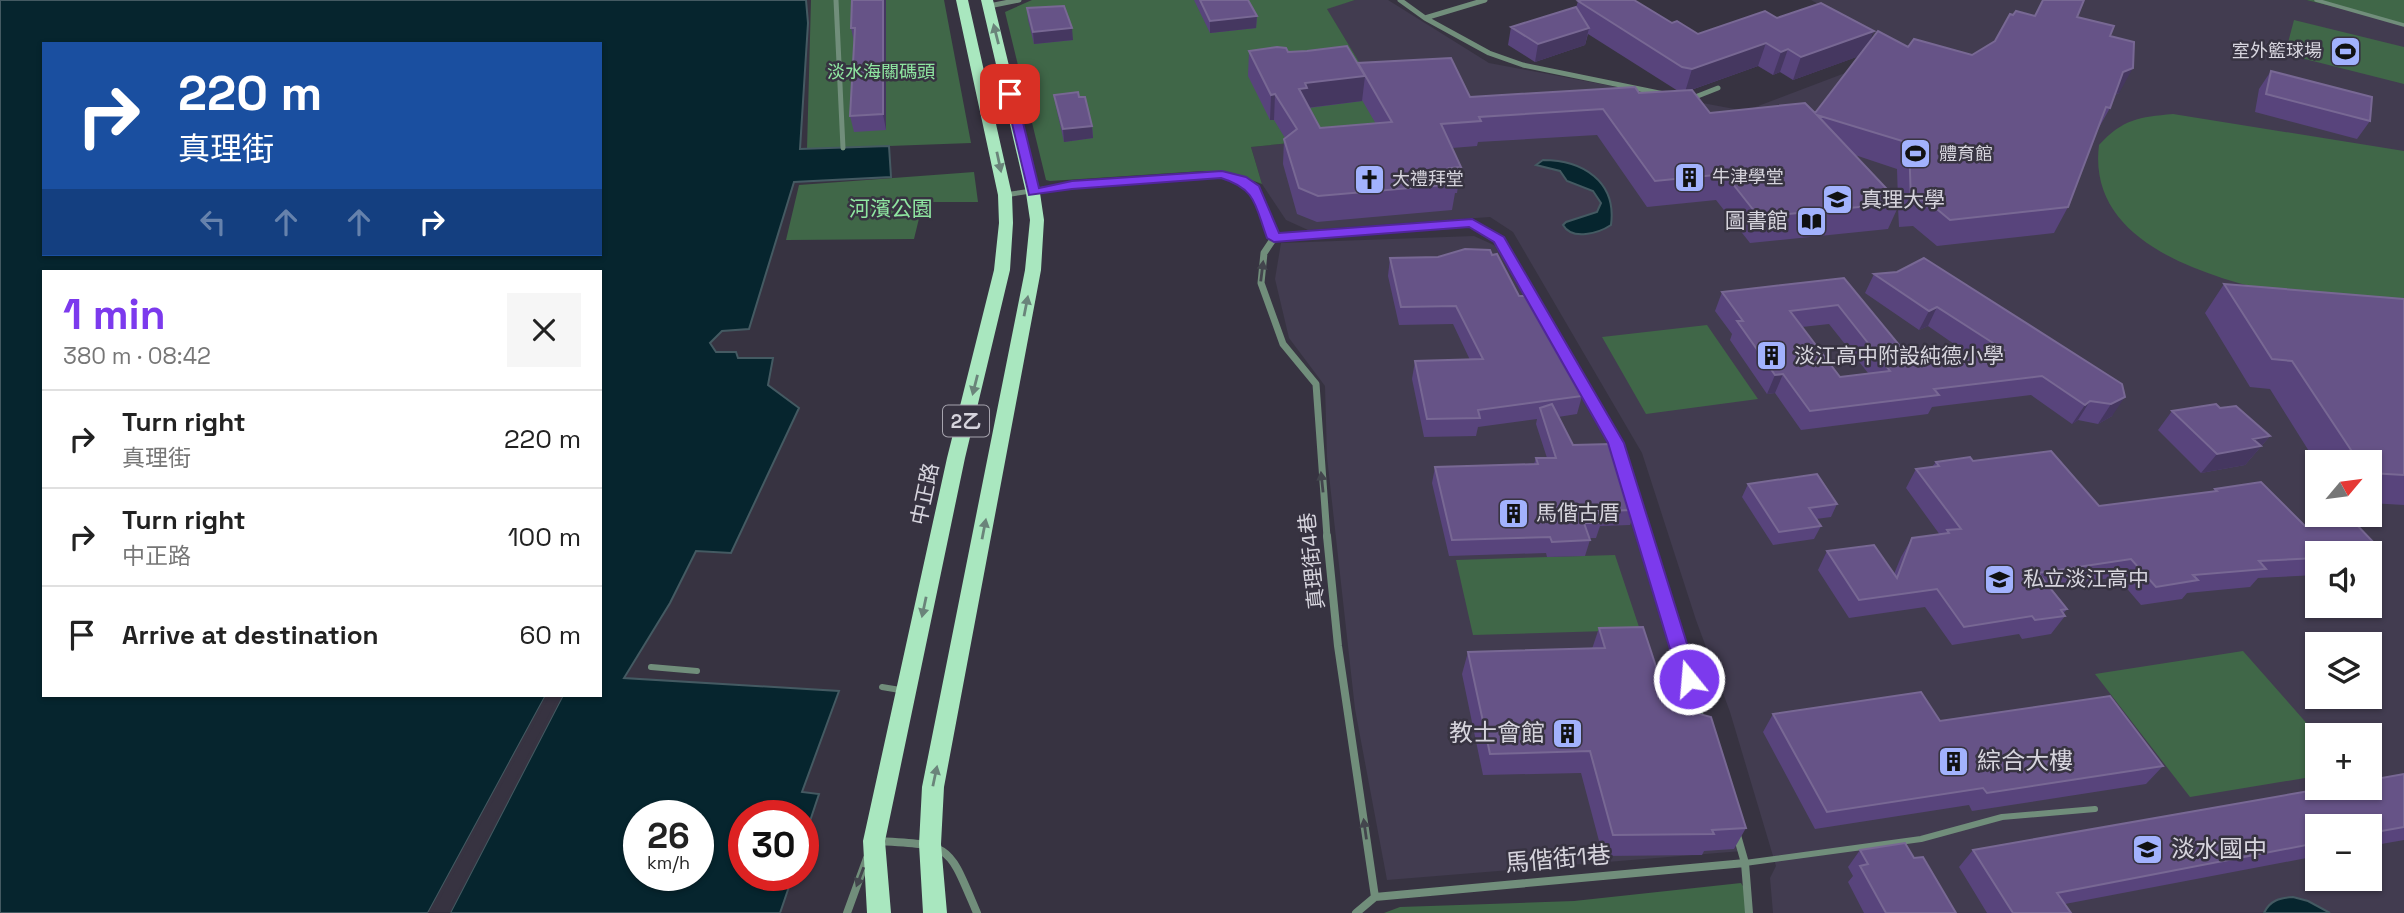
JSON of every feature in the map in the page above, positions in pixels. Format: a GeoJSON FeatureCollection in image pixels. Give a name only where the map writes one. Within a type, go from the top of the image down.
{"type":"FeatureCollection","features":[{"type":"Feature","properties":{"kind":"main road","name":"中正路"},"geometry":{"type":"LineString","coordinates":[[874,841],[956,458],[1002,270],[1006,223],[1005,195],[962,0]]}},
{"type":"Feature","properties":{"kind":"main road","name":"2乙"},"geometry":{"type":"LineString","coordinates":[[935,913],[930,844],[933,787],[1033,270],[1037,220],[1033,192],[988,3]]}},
{"type":"Feature","properties":{"kind":"main road","name":"2乙"},"geometry":{"type":"LineString","coordinates":[[874,841],[879,913]]}},
{"type":"Feature","properties":{"kind":"street"},"geometry":{"type":"LineString","coordinates":[[836,0],[842,148]]}},
{"type":"Feature","properties":{"kind":"street"},"geometry":{"type":"LineString","coordinates":[[988,3],[1019,0]]}},
{"type":"Feature","properties":{"kind":"street"},"geometry":{"type":"LineString","coordinates":[[1400,0],[1425,18],[1489,53],[1522,65],[1667,94]]}},
{"type":"Feature","properties":{"kind":"street"},"geometry":{"type":"LineString","coordinates":[[1425,18],[1485,0]]}},
{"type":"Feature","properties":{"kind":"street"},"geometry":{"type":"LineString","coordinates":[[1680,97],[1693,99],[1718,88]]}},
{"type":"Feature","properties":{"kind":"street"},"geometry":{"type":"LineString","coordinates":[[1005,195],[1072,185],[1222,174],[1241,180],[1255,189],[1274,238],[1472,223],[1499,240],[1616,443],[1705,732]]}},
{"type":"Feature","properties":{"kind":"street","name":"真理街4巷"},"geometry":{"type":"LineString","coordinates":[[1274,238],[1264,253],[1261,283],[1283,344],[1316,384],[1318,452],[1338,646],[1375,897]]}},
{"type":"Feature","properties":{"kind":"street"},"geometry":{"type":"LineString","coordinates":[[1733,824],[1745,863],[1749,913]]}},
{"type":"Feature","properties":{"kind":"street"},"geometry":{"type":"LineString","coordinates":[[874,841],[930,844],[954,859],[977,913]]}},
{"type":"Feature","properties":{"kind":"street","name":"中正路"},"geometry":{"type":"LineString","coordinates":[[847,913],[874,841]]}},
{"type":"Feature","properties":{"kind":"street","name":"馬偕街1巷"},"geometry":{"type":"LineString","coordinates":[[1375,897],[1745,863]]}},
{"type":"Feature","properties":{"kind":"street"},"geometry":{"type":"LineString","coordinates":[[1356,913],[1375,897]]}},
{"type":"Feature","properties":{"kind":"lane"},"geometry":{"type":"LineString","coordinates":[[2316,0],[2404,25]]}},
{"type":"Feature","properties":{"kind":"lane"},"geometry":{"type":"LineString","coordinates":[[651,667],[697,671]]}},
{"type":"Feature","properties":{"kind":"lane"},"geometry":{"type":"LineString","coordinates":[[882,687],[907,690]]}},
{"type":"Feature","properties":{"kind":"lane"},"geometry":{"type":"LineString","coordinates":[[1745,863],[1921,839],[2002,817],[2095,809]]}},
{"type":"Feature","properties":{"kind":"shaded area"},"geometry":{"type":"Polygon","coordinates":[[[1355,0],[1388,0],[1489,63],[1745,111],[1882,59],[1883,40],[1811,0],[2306,0],[2404,24],[2404,913],[1773,913],[1770,878],[1776,866],[1730,712],[1696,620],[1642,453],[1513,232],[1490,217],[1308,230],[1286,220],[1262,184],[1251,147],[1410,131],[1373,85],[1326,8],[1355,0]]]}},
{"type":"Feature","properties":{"kind":"shaded area"},"geometry":{"type":"Polygon","coordinates":[[[1474,236],[1496,246],[1609,442],[1742,851],[1387,880],[1355,709],[1327,457],[1325,386],[1289,338],[1275,279],[1281,243],[1474,236]]]}},
{"type":"Feature","properties":{"kind":"green space","name":"淡水海關碼頭"},"geometry":{"type":"Polygon","coordinates":[[[811,0],[944,0],[971,143],[807,149],[811,0]]]}},
{"type":"Feature","properties":{"kind":"green space"},"geometry":{"type":"Polygon","coordinates":[[[1032,0],[1355,0],[1327,9],[1373,85],[1411,131],[1251,147],[1262,184],[1229,172],[1203,171],[1046,180],[1005,12],[1032,0]]]}},
{"type":"Feature","properties":{"kind":"green space"},"geometry":{"type":"Polygon","coordinates":[[[2306,0],[2404,0],[2404,24],[2306,0]]]}},
{"type":"Feature","properties":{"kind":"green space","name":"室外籃球場"},"geometry":{"type":"Polygon","coordinates":[[[2294,20],[2404,47],[2404,84],[2285,54],[2294,20]]]}},
{"type":"Feature","properties":{"kind":"green space"},"geometry":{"type":"Polygon","coordinates":[[[2173,114],[2404,151],[2404,315],[2263,289],[2211,274],[2164,254],[2127,226],[2103,190],[2099,145],[2116,130],[2132,121],[2173,114]]]}},
{"type":"Feature","properties":{"kind":"green space","name":"河濱公園"},"geometry":{"type":"Polygon","coordinates":[[[974,172],[978,202],[923,202],[914,239],[786,240],[799,185],[974,172]]]}},
{"type":"Feature","properties":{"kind":"green space"},"geometry":{"type":"Polygon","coordinates":[[[1707,325],[1758,399],[1646,414],[1602,337],[1707,325]]]}},
{"type":"Feature","properties":{"kind":"green space"},"geometry":{"type":"Polygon","coordinates":[[[1615,555],[1640,630],[1473,635],[1456,560],[1615,555]]]}},
{"type":"Feature","properties":{"kind":"green space"},"geometry":{"type":"Polygon","coordinates":[[[2243,651],[2306,723],[2305,778],[2190,797],[2095,674],[2243,651]]]}},
{"type":"Feature","properties":{"kind":"green space"},"geometry":{"type":"Polygon","coordinates":[[[1741,883],[1749,896],[1749,913],[1384,913],[1400,907],[1574,901],[1741,883]]]}},
{"type":"Feature","properties":{"kind":"water"},"geometry":{"type":"Polygon","coordinates":[[[0,0],[806,0],[808,23],[800,149],[889,146],[891,177],[794,182],[749,329],[722,331],[710,343],[716,352],[736,352],[738,358],[773,358],[768,385],[799,408],[731,553],[696,551],[670,603],[624,678],[839,691],[802,792],[819,794],[817,800],[728,800],[728,891],[788,891],[780,913],[450,913],[562,697],[602,697],[602,270],[42,270],[42,697],[545,697],[428,913],[0,913],[0,0]]]}},
{"type":"Feature","properties":{"kind":"water"},"geometry":{"type":"Polygon","coordinates":[[[1543,160],[1571,164],[1594,176],[1608,196],[1611,225],[1586,234],[1567,230],[1563,225],[1566,222],[1597,212],[1601,203],[1593,191],[1567,181],[1560,171],[1536,165],[1543,160]]]}},
{"type":"Feature","properties":{"kind":"water"},"geometry":{"type":"Polygon","coordinates":[[[2293,897],[2308,901],[2330,913],[2264,913],[2276,900],[2293,897]]]}},
{"type":"Feature","properties":{"kind":"pier"},"geometry":{"type":"Polygon","coordinates":[[[545,697],[549,697],[432,913],[428,913],[545,697]]]}},
{"type":"Feature","properties":{"kind":"pier"},"geometry":{"type":"Polygon","coordinates":[[[558,697],[562,697],[450,913],[447,913],[558,697]]]}},
{"type":"Feature","properties":{"kind":"building"},"geometry":{"type":"Polygon","coordinates":[[[852,0],[883,0],[883,114],[850,116],[855,28],[851,28],[852,0]]]}},
{"type":"Feature","properties":{"kind":"building"},"geometry":{"type":"Polygon","coordinates":[[[1200,0],[1248,0],[1257,16],[1210,21],[1200,0]]]}},
{"type":"Feature","properties":{"kind":"building"},"geometry":{"type":"Polygon","coordinates":[[[1634,0],[1672,23],[1677,21],[1698,34],[1765,11],[1777,18],[1821,3],[1874,31],[1801,57],[1788,49],[1781,52],[1766,43],[1692,69],[1682,67],[1578,1],[1634,0]]]}},
{"type":"Feature","properties":{"kind":"building"},"geometry":{"type":"Polygon","coordinates":[[[2043,0],[2084,0],[2077,17],[2114,26],[2110,36],[2134,42],[2133,68],[2123,72],[2110,108],[2106,107],[2068,207],[1950,220],[1926,200],[1911,201],[1909,143],[1817,115],[1900,203],[1759,217],[1725,174],[1655,181],[1603,109],[1479,117],[1481,121],[1441,124],[1461,167],[1449,168],[1457,184],[1318,196],[1299,188],[1284,139],[1297,129],[1275,94],[1271,95],[1249,51],[1277,47],[1286,48],[1288,52],[1347,46],[1365,76],[1305,83],[1307,88],[1299,89],[1320,128],[1392,122],[1358,63],[1451,58],[1470,97],[1635,87],[1639,93],[1692,90],[1710,113],[1805,103],[1815,113],[1878,31],[1908,47],[1914,39],[1972,55],[1995,41],[2010,14],[2013,15],[2016,11],[2035,16],[2043,0]]]}},
{"type":"Feature","properties":{"kind":"building"},"geometry":{"type":"Polygon","coordinates":[[[1064,6],[1072,28],[1033,32],[1027,8],[1064,6]]]}},
{"type":"Feature","properties":{"kind":"building"},"geometry":{"type":"Polygon","coordinates":[[[1576,7],[1589,28],[1538,44],[1511,27],[1576,7]]]}},
{"type":"Feature","properties":{"kind":"building"},"geometry":{"type":"Polygon","coordinates":[[[2271,71],[2372,97],[2370,121],[2266,94],[2271,71]]]}},
{"type":"Feature","properties":{"kind":"building"},"geometry":{"type":"Polygon","coordinates":[[[1078,92],[1079,97],[1085,97],[1092,126],[1063,129],[1054,95],[1078,92]]]}},
{"type":"Feature","properties":{"kind":"building"},"geometry":{"type":"Polygon","coordinates":[[[1465,249],[1490,250],[1492,255],[1497,254],[1519,296],[1526,296],[1582,396],[1478,410],[1480,418],[1427,419],[1415,361],[1483,359],[1456,306],[1401,307],[1390,258],[1438,257],[1465,249]]]}},
{"type":"Feature","properties":{"kind":"building"},"geometry":{"type":"Polygon","coordinates":[[[1924,258],[2122,384],[2125,397],[2111,404],[2090,401],[2085,405],[2042,376],[1934,389],[1939,395],[1810,411],[1783,374],[1775,375],[1737,321],[1743,321],[1722,292],[1844,278],[1913,362],[2004,350],[1937,307],[1929,311],[1874,274],[1897,272],[1924,258]],[[1838,305],[1790,311],[1840,377],[1890,371],[1838,305]]]}},
{"type":"Feature","properties":{"kind":"building"},"geometry":{"type":"Polygon","coordinates":[[[2224,284],[2404,299],[2404,475],[2382,474],[2382,450],[2351,450],[2292,361],[2272,359],[2224,284]]]}},
{"type":"Feature","properties":{"kind":"building","name":"馬偕古厝"},"geometry":{"type":"Polygon","coordinates":[[[1552,404],[1573,445],[1611,444],[1635,510],[1598,511],[1602,523],[1584,523],[1590,540],[1552,542],[1550,537],[1452,540],[1435,467],[1538,464],[1536,458],[1556,458],[1540,408],[1552,404]]]}},
{"type":"Feature","properties":{"kind":"building"},"geometry":{"type":"Polygon","coordinates":[[[2216,404],[2220,408],[2236,406],[2270,436],[2253,439],[2261,446],[2217,454],[2172,411],[2216,404]]]}},
{"type":"Feature","properties":{"kind":"building"},"geometry":{"type":"Polygon","coordinates":[[[2051,451],[2099,506],[2217,491],[2215,489],[2261,482],[2305,527],[2359,527],[2372,541],[2305,541],[2305,559],[2259,561],[2266,569],[2193,575],[2198,580],[2156,587],[2131,559],[2038,573],[2067,609],[2061,610],[2065,616],[2035,620],[2032,616],[1964,627],[1937,589],[1859,600],[1827,551],[1874,545],[1897,578],[1912,538],[1961,529],[1916,469],[1939,466],[1936,462],[1970,457],[1973,461],[2051,451]]]}},
{"type":"Feature","properties":{"kind":"building"},"geometry":{"type":"Polygon","coordinates":[[[1817,474],[1837,504],[1809,508],[1821,526],[1779,532],[1748,484],[1817,474]]]}},
{"type":"Feature","properties":{"kind":"building","name":"教士會館"},"geometry":{"type":"Polygon","coordinates":[[[1643,627],[1669,706],[1711,717],[1746,828],[1712,830],[1714,834],[1613,835],[1590,751],[1490,754],[1468,652],[1605,648],[1599,628],[1643,627]]]}},
{"type":"Feature","properties":{"kind":"building","name":"綜合大樓"},"geometry":{"type":"Polygon","coordinates":[[[1921,692],[1940,721],[2110,696],[2163,766],[1987,793],[1983,788],[1827,812],[1773,714],[1921,692]]]}},
{"type":"Feature","properties":{"kind":"building"},"geometry":{"type":"Polygon","coordinates":[[[2404,774],[2404,827],[2382,831],[2382,814],[2305,814],[2305,845],[2057,893],[2071,913],[2013,913],[1973,850],[2305,792],[2305,800],[2382,800],[2382,778],[2404,774]]]}},
{"type":"Feature","properties":{"kind":"building"},"geometry":{"type":"Polygon","coordinates":[[[1905,843],[1914,858],[1923,857],[1956,913],[1886,913],[1860,866],[1868,864],[1860,850],[1905,843]]]}},
{"type":"Feature","properties":{"kind":"place","name":"室外籃球場"},"geometry":{"type":"Point","coordinates":[2345,51]}},
{"type":"Feature","properties":{"kind":"place","name":"體育館"},"geometry":{"type":"Point","coordinates":[1916,154]}},
{"type":"Feature","properties":{"kind":"place","name":"牛津學堂"},"geometry":{"type":"Point","coordinates":[1689,177]}},
{"type":"Feature","properties":{"kind":"place","name":"大禮拜堂"},"geometry":{"type":"Point","coordinates":[1369,179]}},
{"type":"Feature","properties":{"kind":"place","name":"真理大學"},"geometry":{"type":"Point","coordinates":[1838,200]}},
{"type":"Feature","properties":{"kind":"place","name":"圖書館"},"geometry":{"type":"Point","coordinates":[1811,221]}},
{"type":"Feature","properties":{"kind":"place","name":"淡江高中附設純德小學"},"geometry":{"type":"Point","coordinates":[1771,356]}},
{"type":"Feature","properties":{"kind":"place","name":"馬偕古厝"},"geometry":{"type":"Point","coordinates":[1513,513]}},
{"type":"Feature","properties":{"kind":"place","name":"私立淡江高中"},"geometry":{"type":"Point","coordinates":[2000,579]}},
{"type":"Feature","properties":{"kind":"place","name":"教士會館"},"geometry":{"type":"Point","coordinates":[1568,733]}},
{"type":"Feature","properties":{"kind":"place","name":"綜合大樓"},"geometry":{"type":"Point","coordinates":[1954,761]}},
{"type":"Feature","properties":{"kind":"place","name":"淡水國中"},"geometry":{"type":"Point","coordinates":[2148,849]}},
{"type":"Feature","properties":{"kind":"route"},"geometry":{"type":"LineString","coordinates":[[1010,94],[1033,192],[1072,185],[1222,174],[1241,180],[1255,189],[1274,238],[1472,223],[1499,240],[1616,443],[1689,679]]}}]}
